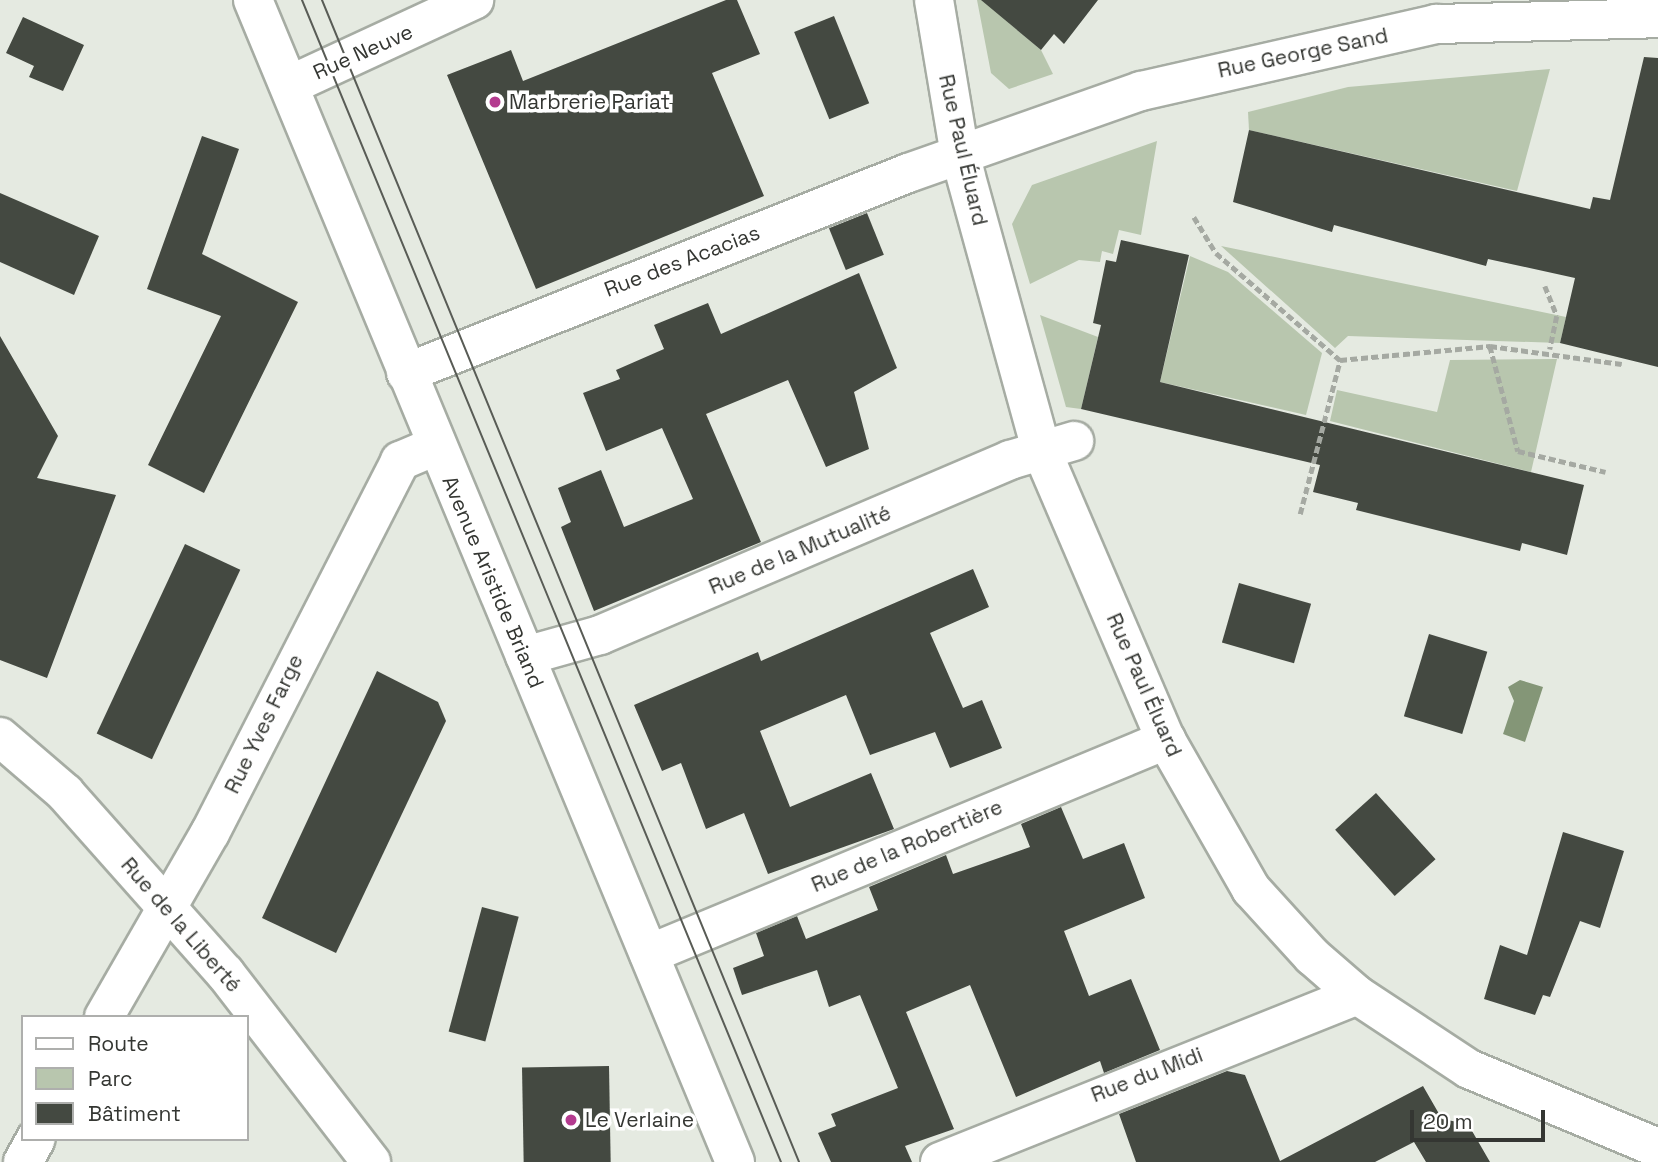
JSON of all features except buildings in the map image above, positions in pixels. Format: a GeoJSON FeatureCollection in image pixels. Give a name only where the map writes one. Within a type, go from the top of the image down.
{"type":"FeatureCollection","features":[{"type":"Feature","properties":{"kind":"street","name":"Avenue Aristide Briand"},"geometry":{"type":"LineString","coordinates":[[253,0],[290,85],[435,446],[736,1162]]}},
{"type":"Feature","properties":{"kind":"street","name":"Rue Neuve"},"geometry":{"type":"LineString","coordinates":[[290,85],[474,0]]}},
{"type":"Feature","properties":{"kind":"street","name":"Rue Paul Éluard"},"geometry":{"type":"LineString","coordinates":[[934,0],[960,155],[1058,445],[1166,740],[1251,889],[1312,956],[1357,995],[1469,1069],[1658,1149]]}},
{"type":"Feature","properties":{"kind":"street","name":"Rue George Sand"},"geometry":{"type":"LineString","coordinates":[[960,155],[1141,91],[1436,24],[1658,18]]}},
{"type":"Feature","properties":{"kind":"street","name":"Rue des Acacias"},"geometry":{"type":"LineString","coordinates":[[406,373],[960,155]]}},
{"type":"Feature","properties":{"kind":"street","name":"Rue de la Mutualité"},"geometry":{"type":"LineString","coordinates":[[525,656],[600,635],[1058,445]]}},
{"type":"Feature","properties":{"kind":"street","name":"Rue Yves Farge"},"geometry":{"type":"LineString","coordinates":[[105,1015],[166,907],[400,461],[435,446]]}},
{"type":"Feature","properties":{"kind":"street","name":"Rue de la Liberté"},"geometry":{"type":"LineString","coordinates":[[0,737],[56,785],[166,907],[372,1162]]}},
{"type":"Feature","properties":{"kind":"street","name":"Rue de la Robertière"},"geometry":{"type":"LineString","coordinates":[[649,954],[1166,740]]}},
{"type":"Feature","properties":{"kind":"street","name":"Rue du Midi"},"geometry":{"type":"LineString","coordinates":[[940,1162],[1357,995]]}},
{"type":"Feature","properties":{"kind":"street"},"geometry":{"type":"LineString","coordinates":[[23,1162],[35,1141]]}},
{"type":"Feature","properties":{"kind":"path"},"geometry":{"type":"LineString","coordinates":[[1194,217],[1216,253],[1340,360],[1490,346],[1550,349],[1622,364]]}},
{"type":"Feature","properties":{"kind":"path"},"geometry":{"type":"LineString","coordinates":[[1545,286],[1557,316],[1550,349]]}},
{"type":"Feature","properties":{"kind":"path"},"geometry":{"type":"LineString","coordinates":[[1490,346],[1517,451],[1606,472]]}},
{"type":"Feature","properties":{"kind":"path"},"geometry":{"type":"LineString","coordinates":[[1300,514],[1340,360]]}},
{"type":"Feature","properties":{"kind":"green space"},"geometry":{"type":"Polygon","coordinates":[[[977,0],[1009,0],[1009,23],[1041,50],[1053,74],[1009,89],[991,73],[977,0]]]}},
{"type":"Feature","properties":{"kind":"green space"},"geometry":{"type":"Polygon","coordinates":[[[1550,69],[1517,191],[1249,130],[1248,112],[1348,87],[1550,69]]]}},
{"type":"Feature","properties":{"kind":"green space"},"geometry":{"type":"Polygon","coordinates":[[[1157,141],[1141,235],[1119,230],[1113,254],[1102,251],[1100,262],[1079,260],[1030,284],[1012,224],[1032,185],[1157,141]]]}},
{"type":"Feature","properties":{"kind":"green space"},"geometry":{"type":"Polygon","coordinates":[[[1221,246],[1566,317],[1560,343],[1348,336],[1335,348],[1221,246]]]}},
{"type":"Feature","properties":{"kind":"green space"},"geometry":{"type":"Polygon","coordinates":[[[1190,256],[1228,272],[1322,353],[1306,415],[1160,382],[1190,256]]]}},
{"type":"Feature","properties":{"kind":"green space"},"geometry":{"type":"Polygon","coordinates":[[[1040,315],[1098,337],[1081,409],[1066,407],[1040,315]]]}},
{"type":"Feature","properties":{"kind":"green space"},"geometry":{"type":"Polygon","coordinates":[[[1557,359],[1531,472],[1330,421],[1337,390],[1437,412],[1450,360],[1557,359]]]}},
{"type":"Feature","properties":{"kind":"shaded area"},"geometry":{"type":"Polygon","coordinates":[[[1520,680],[1543,687],[1525,742],[1503,734],[1514,701],[1508,687],[1520,680]]]}},
{"type":"Feature","properties":{"kind":"tram line"},"geometry":{"type":"LineString","coordinates":[[302,0],[781,1162]]}},
{"type":"Feature","properties":{"kind":"tram line"},"geometry":{"type":"LineString","coordinates":[[322,0],[799,1162]]}},
{"type":"Feature","properties":{"kind":"place","name":"Marbrerie Pariat"},"geometry":{"type":"Point","coordinates":[495,102]}},
{"type":"Feature","properties":{"kind":"place","name":"Le Verlaine"},"geometry":{"type":"Point","coordinates":[571,1120]}}]}
